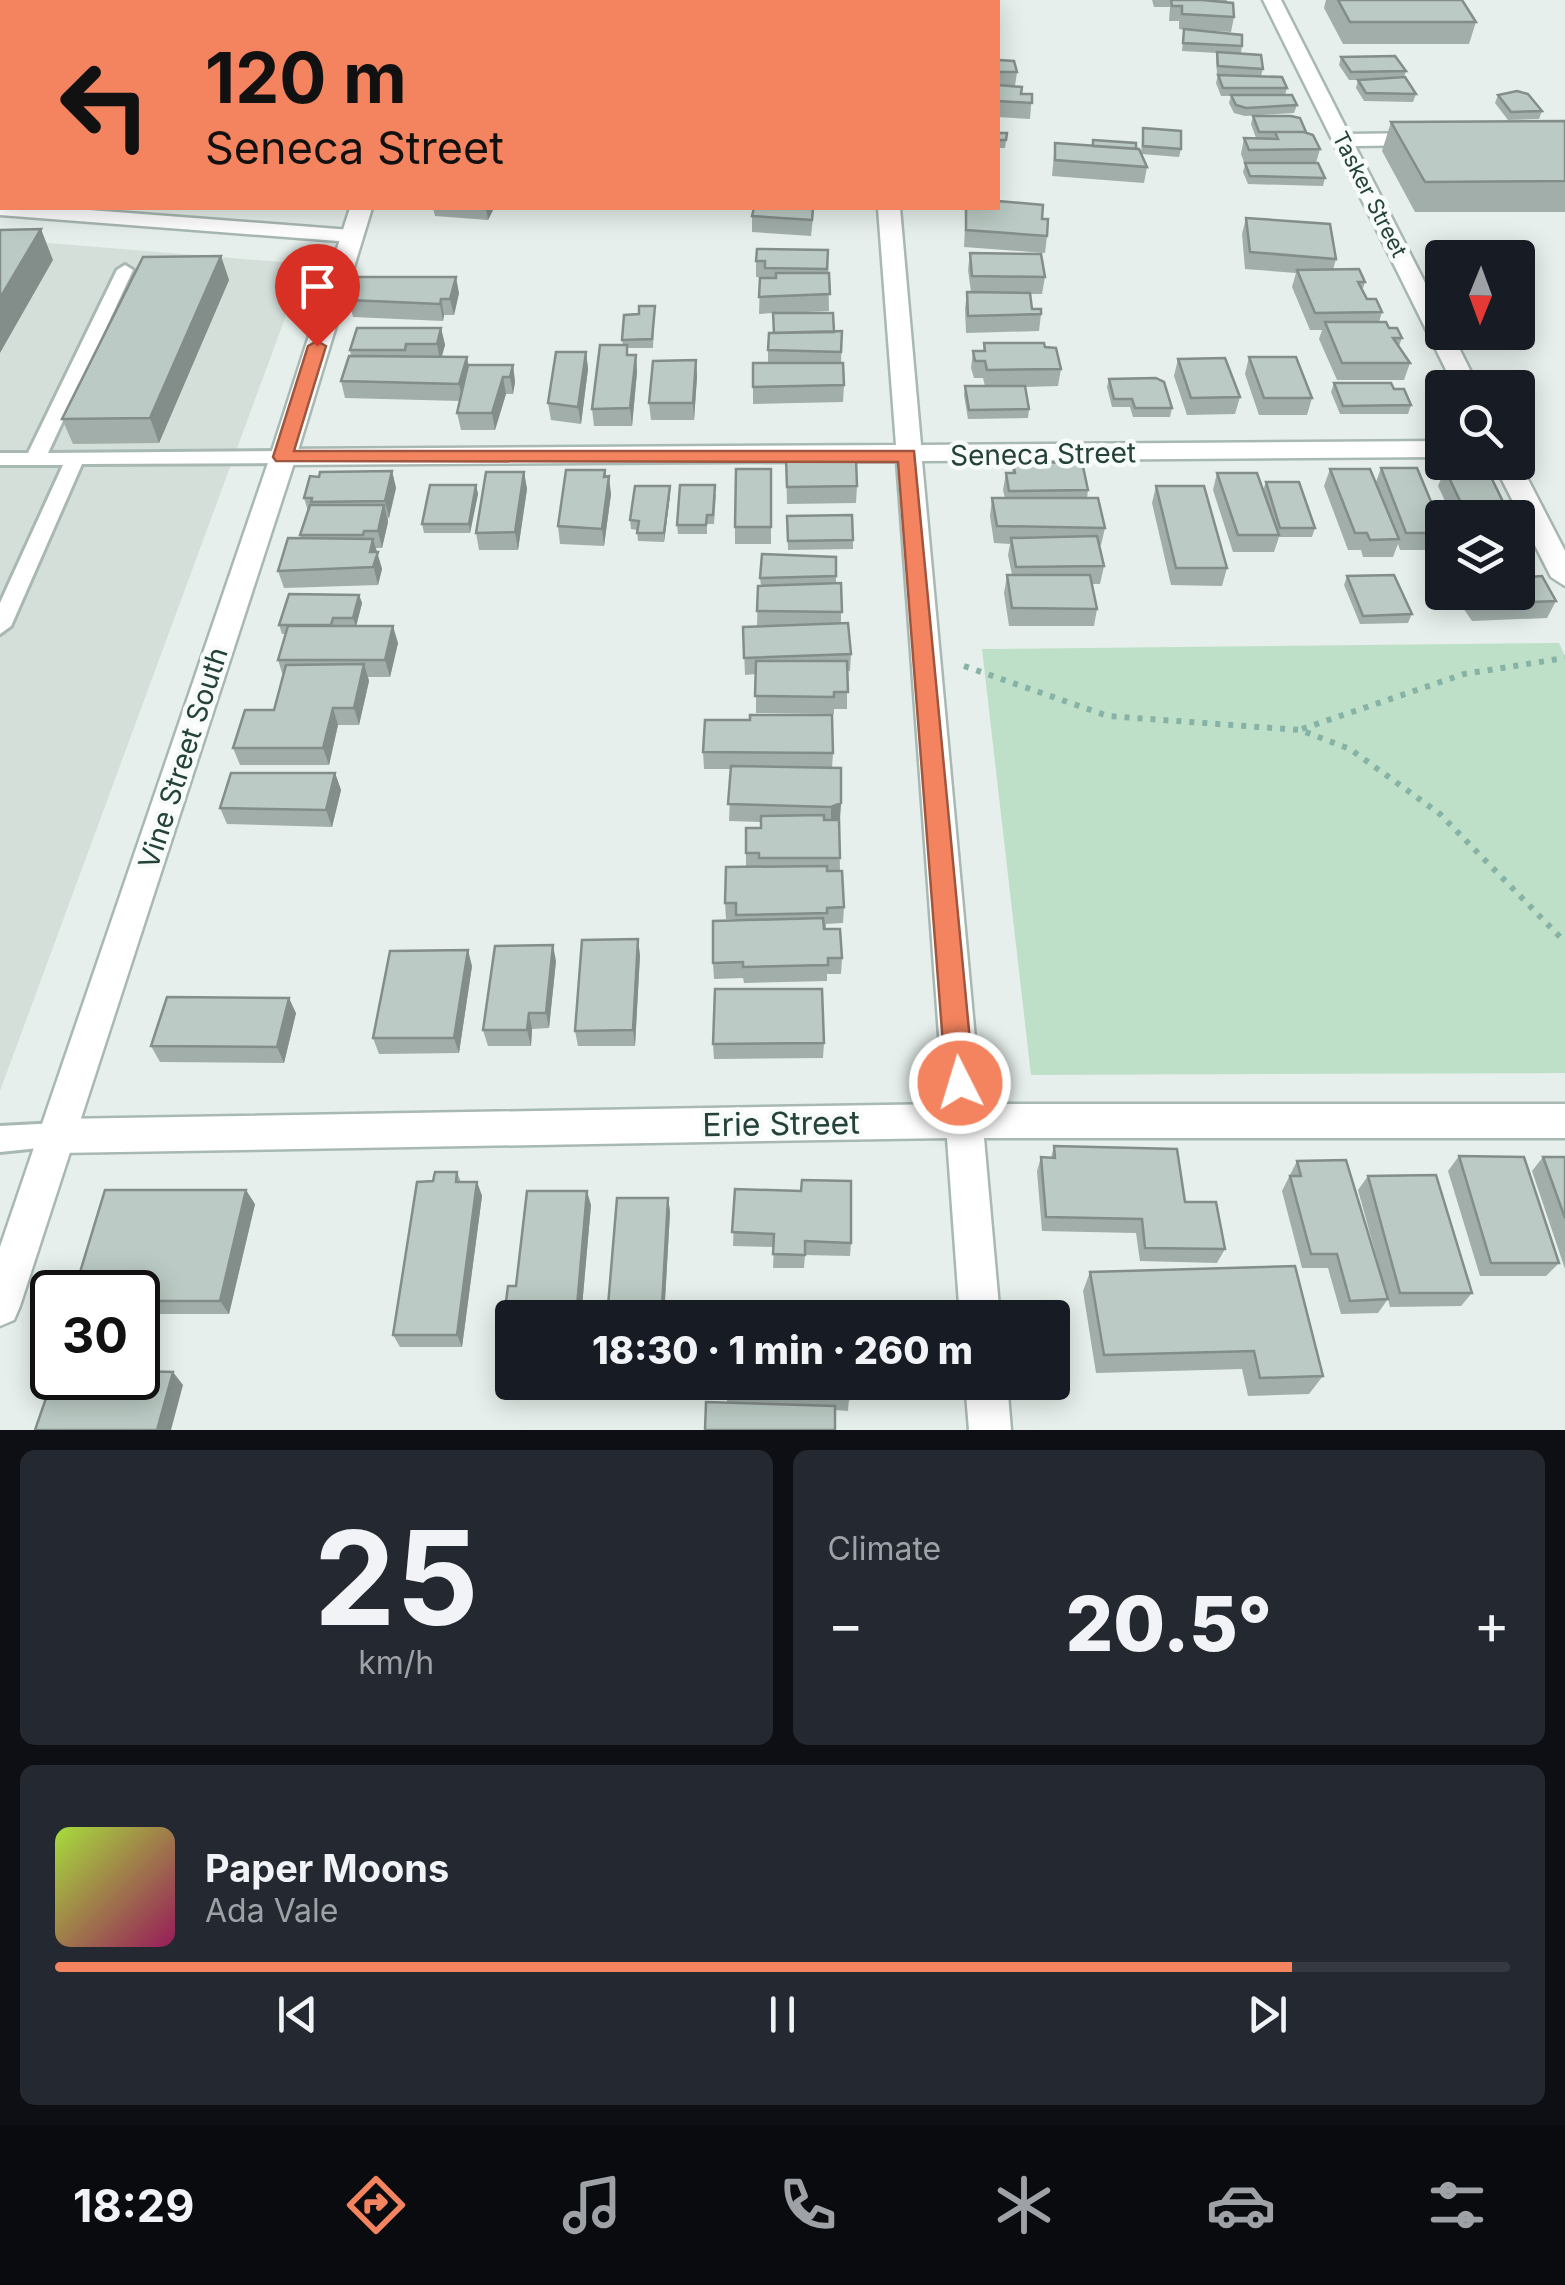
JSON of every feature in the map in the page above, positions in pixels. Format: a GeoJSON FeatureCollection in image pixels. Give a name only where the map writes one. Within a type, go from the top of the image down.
{"type":"FeatureCollection","features":[{"type":"Feature","properties":{"kind":"street","name":"Tasker Street"},"geometry":{"type":"LineString","coordinates":[[1272,0],[1459,370]]}},
{"type":"Feature","properties":{"kind":"street"},"geometry":{"type":"LineString","coordinates":[[1342,140],[1454,139]]}},
{"type":"Feature","properties":{"kind":"street"},"geometry":{"type":"LineString","coordinates":[[27,210],[356,222]]}},
{"type":"Feature","properties":{"kind":"street"},"geometry":{"type":"LineString","coordinates":[[889,210],[978,1300]]}},
{"type":"Feature","properties":{"kind":"street","name":"Vine Street South"},"geometry":{"type":"LineString","coordinates":[[0,1306],[283,457],[356,222]]}},
{"type":"Feature","properties":{"kind":"street","name":"Seneca Street"},"geometry":{"type":"LineString","coordinates":[[283,457],[907,456],[1425,449]]}},
{"type":"Feature","properties":{"kind":"street"},"geometry":{"type":"LineString","coordinates":[[1515,480],[1565,576]]}},
{"type":"Feature","properties":{"kind":"street","name":"Erie Street"},"geometry":{"type":"LineString","coordinates":[[58,1136],[963,1122],[1565,1121]]}},
{"type":"Feature","properties":{"kind":"street"},"geometry":{"type":"LineString","coordinates":[[988,1400],[990,1430]]}},
{"type":"Feature","properties":{"kind":"lane"},"geometry":{"type":"LineString","coordinates":[[34,459],[125,270]]}},
{"type":"Feature","properties":{"kind":"lane"},"geometry":{"type":"LineString","coordinates":[[0,459],[283,457]]}},
{"type":"Feature","properties":{"kind":"lane"},"geometry":{"type":"LineString","coordinates":[[0,626],[74,459]]}},
{"type":"Feature","properties":{"kind":"lane"},"geometry":{"type":"LineString","coordinates":[[0,1139],[58,1136]]}},
{"type":"Feature","properties":{"kind":"path"},"geometry":{"type":"LineString","coordinates":[[1300,730],[1396,691],[1534,660],[1565,658]]}},
{"type":"Feature","properties":{"kind":"path"},"geometry":{"type":"LineString","coordinates":[[924,660],[977,668],[1108,716],[1300,730],[1350,749],[1440,814],[1565,942]]}},
{"type":"Feature","properties":{"kind":"shaded area"},"geometry":{"type":"Polygon","coordinates":[[[0,239],[305,264],[0,1091],[0,239]]]}},
{"type":"Feature","properties":{"kind":"green space"},"geometry":{"type":"Polygon","coordinates":[[[1559,643],[1565,656],[1565,1073],[1031,1075],[982,649],[1559,643]]]}},
{"type":"Feature","properties":{"kind":"building"},"geometry":{"type":"Polygon","coordinates":[[[1171,0],[1233,3],[1234,17],[1182,14],[1182,6],[1172,6],[1171,0]]]}},
{"type":"Feature","properties":{"kind":"building"},"geometry":{"type":"Polygon","coordinates":[[[1338,0],[1462,0],[1476,22],[1350,22],[1338,0]]]}},
{"type":"Feature","properties":{"kind":"building"},"geometry":{"type":"Polygon","coordinates":[[[1184,29],[1242,35],[1242,46],[1183,43],[1184,29]]]}},
{"type":"Feature","properties":{"kind":"building"},"geometry":{"type":"Polygon","coordinates":[[[1217,52],[1261,55],[1263,69],[1218,66],[1217,52]]]}},
{"type":"Feature","properties":{"kind":"building"},"geometry":{"type":"Polygon","coordinates":[[[1395,56],[1406,71],[1351,72],[1341,57],[1395,56]]]}},
{"type":"Feature","properties":{"kind":"building"},"geometry":{"type":"Polygon","coordinates":[[[1000,60],[1014,61],[1017,72],[1000,72],[1000,60]]]}},
{"type":"Feature","properties":{"kind":"building"},"geometry":{"type":"Polygon","coordinates":[[[1218,75],[1282,77],[1287,88],[1223,88],[1218,75]]]}},
{"type":"Feature","properties":{"kind":"building"},"geometry":{"type":"Polygon","coordinates":[[[1405,77],[1416,94],[1366,93],[1358,80],[1405,77]]]}},
{"type":"Feature","properties":{"kind":"building"},"geometry":{"type":"Polygon","coordinates":[[[1000,85],[1022,87],[1021,94],[1032,94],[1032,103],[1000,101],[1000,85]]]}},
{"type":"Feature","properties":{"kind":"building"},"geometry":{"type":"Polygon","coordinates":[[[1517,91],[1528,94],[1542,111],[1511,112],[1498,95],[1517,91]]]}},
{"type":"Feature","properties":{"kind":"building"},"geometry":{"type":"Polygon","coordinates":[[[1231,95],[1292,95],[1297,105],[1246,108],[1236,105],[1231,95]]]}},
{"type":"Feature","properties":{"kind":"building"},"geometry":{"type":"Polygon","coordinates":[[[1253,116],[1300,118],[1306,132],[1259,132],[1253,116]]]}},
{"type":"Feature","properties":{"kind":"building"},"geometry":{"type":"Polygon","coordinates":[[[1565,121],[1565,181],[1425,182],[1391,122],[1565,121]]]}},
{"type":"Feature","properties":{"kind":"building"},"geometry":{"type":"Polygon","coordinates":[[[1143,128],[1181,131],[1181,149],[1143,146],[1143,128]]]}},
{"type":"Feature","properties":{"kind":"building"},"geometry":{"type":"Polygon","coordinates":[[[1275,132],[1313,135],[1320,149],[1249,150],[1244,138],[1278,139],[1275,132]]]}},
{"type":"Feature","properties":{"kind":"building"},"geometry":{"type":"Polygon","coordinates":[[[1093,140],[1136,143],[1136,149],[1093,146],[1093,140]]]}},
{"type":"Feature","properties":{"kind":"building"},"geometry":{"type":"Polygon","coordinates":[[[1055,143],[1139,149],[1147,167],[1055,160],[1055,143]]]}},
{"type":"Feature","properties":{"kind":"building"},"geometry":{"type":"Polygon","coordinates":[[[1245,163],[1318,163],[1325,178],[1250,176],[1245,163]]]}},
{"type":"Feature","properties":{"kind":"building"},"geometry":{"type":"Polygon","coordinates":[[[1000,201],[1043,205],[1042,219],[1048,219],[1047,236],[966,230],[966,210],[1000,210],[1000,201]]]}},
{"type":"Feature","properties":{"kind":"building"},"geometry":{"type":"Polygon","coordinates":[[[754,210],[813,210],[812,220],[752,216],[754,210]]]}},
{"type":"Feature","properties":{"kind":"building"},"geometry":{"type":"Polygon","coordinates":[[[1246,218],[1330,224],[1336,259],[1250,252],[1246,218]]]}},
{"type":"Feature","properties":{"kind":"building"},"geometry":{"type":"Polygon","coordinates":[[[41,229],[0,298],[0,230],[41,229]]]}},
{"type":"Feature","properties":{"kind":"building"},"geometry":{"type":"Polygon","coordinates":[[[757,249],[828,250],[827,269],[765,268],[765,261],[756,261],[757,249]]]}},
{"type":"Feature","properties":{"kind":"building"},"geometry":{"type":"Polygon","coordinates":[[[970,253],[1041,254],[1045,277],[972,276],[970,253]]]}},
{"type":"Feature","properties":{"kind":"building"},"geometry":{"type":"Polygon","coordinates":[[[221,256],[150,418],[62,419],[143,257],[221,256]]]}},
{"type":"Feature","properties":{"kind":"building"},"geometry":{"type":"Polygon","coordinates":[[[1359,269],[1365,282],[1358,282],[1367,299],[1376,299],[1382,312],[1315,313],[1297,270],[1359,269]]]}},
{"type":"Feature","properties":{"kind":"building"},"geometry":{"type":"Polygon","coordinates":[[[776,273],[829,273],[830,294],[759,297],[760,278],[776,278],[776,273]]]}},
{"type":"Feature","properties":{"kind":"building"},"geometry":{"type":"Polygon","coordinates":[[[357,277],[456,277],[450,299],[441,299],[440,304],[349,300],[357,277]]]}},
{"type":"Feature","properties":{"kind":"building"},"geometry":{"type":"Polygon","coordinates":[[[967,292],[1030,293],[1032,309],[1041,309],[1041,314],[968,316],[967,292]]]}},
{"type":"Feature","properties":{"kind":"building"},"geometry":{"type":"Polygon","coordinates":[[[639,306],[655,306],[652,339],[622,340],[624,315],[639,314],[639,306]]]}},
{"type":"Feature","properties":{"kind":"building"},"geometry":{"type":"Polygon","coordinates":[[[773,313],[833,313],[834,332],[774,333],[773,313]]]}},
{"type":"Feature","properties":{"kind":"building"},"geometry":{"type":"Polygon","coordinates":[[[1325,322],[1386,322],[1389,328],[1397,328],[1402,338],[1393,338],[1410,363],[1342,363],[1325,322]]]}},
{"type":"Feature","properties":{"kind":"building"},"geometry":{"type":"Polygon","coordinates":[[[357,328],[441,328],[437,344],[406,344],[405,350],[350,350],[357,328]]]}},
{"type":"Feature","properties":{"kind":"building"},"geometry":{"type":"Polygon","coordinates":[[[842,331],[841,352],[768,350],[769,333],[842,331]]]}},
{"type":"Feature","properties":{"kind":"building"},"geometry":{"type":"Polygon","coordinates":[[[984,343],[1044,343],[1045,347],[1056,348],[1061,369],[987,370],[985,361],[975,361],[973,351],[985,351],[984,343]]]}},
{"type":"Feature","properties":{"kind":"building"},"geometry":{"type":"Polygon","coordinates":[[[600,345],[627,345],[627,355],[636,355],[630,408],[592,409],[600,345]]]}},
{"type":"Feature","properties":{"kind":"building"},"geometry":{"type":"Polygon","coordinates":[[[556,352],[586,352],[578,407],[548,403],[556,352]]]}},
{"type":"Feature","properties":{"kind":"building"},"geometry":{"type":"Polygon","coordinates":[[[349,356],[467,357],[459,384],[341,381],[349,356]]]}},
{"type":"Feature","properties":{"kind":"building"},"geometry":{"type":"Polygon","coordinates":[[[1249,357],[1296,357],[1312,398],[1264,398],[1249,357]]]}},
{"type":"Feature","properties":{"kind":"building"},"geometry":{"type":"Polygon","coordinates":[[[1225,358],[1240,397],[1191,398],[1178,359],[1225,358]]]}},
{"type":"Feature","properties":{"kind":"building"},"geometry":{"type":"Polygon","coordinates":[[[696,360],[693,403],[649,403],[653,361],[696,360]]]}},
{"type":"Feature","properties":{"kind":"building"},"geometry":{"type":"Polygon","coordinates":[[[753,363],[843,363],[844,385],[753,387],[753,363]]]}},
{"type":"Feature","properties":{"kind":"building"},"geometry":{"type":"Polygon","coordinates":[[[468,365],[513,365],[510,377],[503,377],[492,413],[457,413],[468,365]]]}},
{"type":"Feature","properties":{"kind":"building"},"geometry":{"type":"Polygon","coordinates":[[[1156,378],[1164,382],[1172,408],[1135,408],[1132,399],[1114,399],[1109,379],[1156,378]]]}},
{"type":"Feature","properties":{"kind":"building"},"geometry":{"type":"Polygon","coordinates":[[[1334,383],[1391,383],[1394,389],[1404,389],[1411,405],[1343,406],[1334,383]]]}},
{"type":"Feature","properties":{"kind":"building"},"geometry":{"type":"Polygon","coordinates":[[[965,386],[1025,386],[1029,409],[969,410],[965,386]]]}},
{"type":"Feature","properties":{"kind":"building"},"geometry":{"type":"Polygon","coordinates":[[[856,458],[857,486],[787,487],[786,459],[856,458]]]}},
{"type":"Feature","properties":{"kind":"building"},"geometry":{"type":"Polygon","coordinates":[[[1082,462],[1088,490],[1009,491],[1006,473],[1015,473],[1013,463],[1082,462]]]}},
{"type":"Feature","properties":{"kind":"building"},"geometry":{"type":"Polygon","coordinates":[[[1381,468],[1417,468],[1430,500],[1425,500],[1425,533],[1406,533],[1381,468]]]}},
{"type":"Feature","properties":{"kind":"building"},"geometry":{"type":"Polygon","coordinates":[[[736,469],[771,469],[771,527],[735,527],[736,469]]]}},
{"type":"Feature","properties":{"kind":"building"},"geometry":{"type":"Polygon","coordinates":[[[1330,469],[1370,469],[1399,539],[1370,540],[1367,533],[1355,533],[1330,469]]]}},
{"type":"Feature","properties":{"kind":"building"},"geometry":{"type":"Polygon","coordinates":[[[566,470],[605,470],[604,477],[609,476],[602,529],[558,526],[566,470]]]}},
{"type":"Feature","properties":{"kind":"building"},"geometry":{"type":"Polygon","coordinates":[[[392,471],[385,501],[311,502],[312,498],[304,498],[310,476],[319,477],[320,472],[392,471]]]}},
{"type":"Feature","properties":{"kind":"building"},"geometry":{"type":"Polygon","coordinates":[[[486,472],[524,472],[515,532],[476,533],[486,472]]]}},
{"type":"Feature","properties":{"kind":"building"},"geometry":{"type":"Polygon","coordinates":[[[1217,473],[1257,473],[1279,535],[1238,535],[1217,473]]]}},
{"type":"Feature","properties":{"kind":"building"},"geometry":{"type":"Polygon","coordinates":[[[1450,480],[1492,480],[1502,500],[1460,500],[1450,480]]]}},
{"type":"Feature","properties":{"kind":"building"},"geometry":{"type":"Polygon","coordinates":[[[1266,482],[1299,482],[1315,528],[1280,528],[1266,482]]]}},
{"type":"Feature","properties":{"kind":"building"},"geometry":{"type":"Polygon","coordinates":[[[430,485],[476,485],[469,524],[422,524],[430,485]]]}},
{"type":"Feature","properties":{"kind":"building"},"geometry":{"type":"Polygon","coordinates":[[[680,485],[715,485],[713,515],[707,515],[706,525],[677,525],[680,485]]]}},
{"type":"Feature","properties":{"kind":"building"},"geometry":{"type":"Polygon","coordinates":[[[635,486],[670,486],[664,533],[637,533],[639,521],[630,520],[635,486]]]}},
{"type":"Feature","properties":{"kind":"building"},"geometry":{"type":"Polygon","coordinates":[[[1156,486],[1204,486],[1227,568],[1176,568],[1156,486]]]}},
{"type":"Feature","properties":{"kind":"building"},"geometry":{"type":"Polygon","coordinates":[[[992,498],[1098,498],[1105,528],[997,526],[992,498]]]}},
{"type":"Feature","properties":{"kind":"building"},"geometry":{"type":"Polygon","coordinates":[[[310,505],[384,505],[378,531],[364,531],[363,535],[300,535],[310,505]]]}},
{"type":"Feature","properties":{"kind":"building"},"geometry":{"type":"Polygon","coordinates":[[[852,515],[853,540],[788,541],[787,516],[852,515]]]}},
{"type":"Feature","properties":{"kind":"building"},"geometry":{"type":"Polygon","coordinates":[[[1097,536],[1104,566],[1016,567],[1011,538],[1097,536]]]}},
{"type":"Feature","properties":{"kind":"building"},"geometry":{"type":"Polygon","coordinates":[[[288,538],[373,539],[370,552],[378,552],[373,567],[278,571],[288,538]]]}},
{"type":"Feature","properties":{"kind":"building"},"geometry":{"type":"Polygon","coordinates":[[[762,554],[836,557],[836,576],[760,578],[762,554]]]}},
{"type":"Feature","properties":{"kind":"building"},"geometry":{"type":"Polygon","coordinates":[[[1007,575],[1090,575],[1097,609],[1012,608],[1007,575]]]}},
{"type":"Feature","properties":{"kind":"building"},"geometry":{"type":"Polygon","coordinates":[[[1394,575],[1412,614],[1363,616],[1347,576],[1394,575]]]}},
{"type":"Feature","properties":{"kind":"building"},"geometry":{"type":"Polygon","coordinates":[[[1542,576],[1556,601],[1535,602],[1535,577],[1542,576]]]}},
{"type":"Feature","properties":{"kind":"building"},"geometry":{"type":"Polygon","coordinates":[[[841,583],[842,612],[757,611],[758,586],[841,583]]]}},
{"type":"Feature","properties":{"kind":"building"},"geometry":{"type":"Polygon","coordinates":[[[289,594],[359,595],[353,618],[333,618],[331,625],[279,625],[289,594]]]}},
{"type":"Feature","properties":{"kind":"building"},"geometry":{"type":"Polygon","coordinates":[[[848,623],[851,654],[744,658],[743,627],[848,623]]]}},
{"type":"Feature","properties":{"kind":"building"},"geometry":{"type":"Polygon","coordinates":[[[288,626],[393,626],[385,660],[278,660],[288,626]]]}},
{"type":"Feature","properties":{"kind":"building"},"geometry":{"type":"Polygon","coordinates":[[[756,661],[847,661],[848,692],[834,692],[834,697],[755,696],[756,661]]]}},
{"type":"Feature","properties":{"kind":"building"},"geometry":{"type":"Polygon","coordinates":[[[364,664],[354,708],[333,708],[323,748],[233,748],[245,710],[274,710],[286,665],[364,664]]]}},
{"type":"Feature","properties":{"kind":"building"},"geometry":{"type":"Polygon","coordinates":[[[750,715],[832,715],[833,753],[703,752],[705,720],[750,720],[750,715]]]}},
{"type":"Feature","properties":{"kind":"building"},"geometry":{"type":"Polygon","coordinates":[[[731,766],[841,768],[841,803],[831,807],[728,804],[731,766]]]}},
{"type":"Feature","properties":{"kind":"building"},"geometry":{"type":"Polygon","coordinates":[[[231,773],[335,773],[326,810],[220,808],[231,773]]]}},
{"type":"Feature","properties":{"kind":"building"},"geometry":{"type":"Polygon","coordinates":[[[824,815],[824,820],[839,820],[840,858],[759,858],[759,853],[746,853],[746,828],[761,828],[761,816],[824,815]]]}},
{"type":"Feature","properties":{"kind":"building"},"geometry":{"type":"Polygon","coordinates":[[[827,866],[827,871],[842,871],[844,907],[827,908],[827,913],[736,915],[736,903],[725,903],[726,867],[827,866]]]}},
{"type":"Feature","properties":{"kind":"building"},"geometry":{"type":"Polygon","coordinates":[[[823,918],[824,929],[840,929],[842,958],[828,958],[828,965],[743,967],[743,962],[713,963],[713,921],[823,918]]]}},
{"type":"Feature","properties":{"kind":"building"},"geometry":{"type":"Polygon","coordinates":[[[638,939],[633,1030],[575,1031],[582,940],[638,939]]]}},
{"type":"Feature","properties":{"kind":"building"},"geometry":{"type":"Polygon","coordinates":[[[553,945],[546,1013],[529,1013],[527,1030],[483,1030],[495,946],[553,945]]]}},
{"type":"Feature","properties":{"kind":"building"},"geometry":{"type":"Polygon","coordinates":[[[468,950],[454,1038],[373,1038],[390,951],[468,950]]]}},
{"type":"Feature","properties":{"kind":"building"},"geometry":{"type":"Polygon","coordinates":[[[715,989],[822,989],[824,1043],[713,1044],[715,989]]]}},
{"type":"Feature","properties":{"kind":"building"},"geometry":{"type":"Polygon","coordinates":[[[167,997],[289,998],[277,1047],[151,1046],[167,997]]]}},
{"type":"Feature","properties":{"kind":"building"},"geometry":{"type":"Polygon","coordinates":[[[1054,1146],[1177,1149],[1185,1202],[1216,1202],[1225,1249],[1145,1248],[1142,1219],[1046,1217],[1041,1157],[1055,1158],[1054,1146]]]}},
{"type":"Feature","properties":{"kind":"building"},"geometry":{"type":"Polygon","coordinates":[[[1459,1156],[1524,1157],[1559,1263],[1491,1263],[1459,1156]]]}},
{"type":"Feature","properties":{"kind":"building"},"geometry":{"type":"Polygon","coordinates":[[[1543,1157],[1565,1157],[1565,1218],[1543,1157]]]}},
{"type":"Feature","properties":{"kind":"building"},"geometry":{"type":"Polygon","coordinates":[[[1346,1160],[1388,1299],[1350,1301],[1337,1254],[1311,1254],[1290,1176],[1301,1176],[1297,1161],[1346,1160]]]}},
{"type":"Feature","properties":{"kind":"building"},"geometry":{"type":"Polygon","coordinates":[[[435,1172],[457,1172],[456,1182],[477,1182],[457,1335],[393,1335],[417,1182],[433,1181],[435,1172]]]}},
{"type":"Feature","properties":{"kind":"building"},"geometry":{"type":"Polygon","coordinates":[[[1436,1175],[1472,1293],[1400,1293],[1368,1176],[1436,1175]]]}},
{"type":"Feature","properties":{"kind":"building"},"geometry":{"type":"Polygon","coordinates":[[[802,1180],[851,1181],[851,1243],[805,1241],[805,1255],[773,1254],[774,1234],[732,1232],[735,1189],[801,1191],[802,1180]]]}},
{"type":"Feature","properties":{"kind":"building"},"geometry":{"type":"Polygon","coordinates":[[[105,1190],[246,1190],[220,1301],[160,1301],[160,1270],[81,1270],[105,1190]]]}},
{"type":"Feature","properties":{"kind":"building"},"geometry":{"type":"Polygon","coordinates":[[[527,1191],[587,1191],[578,1300],[506,1300],[508,1286],[516,1286],[527,1191]]]}},
{"type":"Feature","properties":{"kind":"building"},"geometry":{"type":"Polygon","coordinates":[[[617,1198],[668,1198],[662,1300],[608,1300],[617,1198]]]}},
{"type":"Feature","properties":{"kind":"building"},"geometry":{"type":"Polygon","coordinates":[[[1295,1266],[1323,1376],[1260,1378],[1254,1351],[1104,1355],[1090,1272],[1295,1266]]]}},
{"type":"Feature","properties":{"kind":"building"},"geometry":{"type":"Polygon","coordinates":[[[160,1372],[173,1372],[157,1430],[35,1430],[45,1400],[160,1400],[160,1372]]]}},
{"type":"Feature","properties":{"kind":"building"},"geometry":{"type":"Polygon","coordinates":[[[706,1402],[835,1406],[835,1430],[705,1430],[706,1402]]]}},
{"type":"Feature","properties":{"kind":"route"},"geometry":{"type":"LineString","coordinates":[[317,346],[283,457],[907,456],[960,1083]]}}]}
